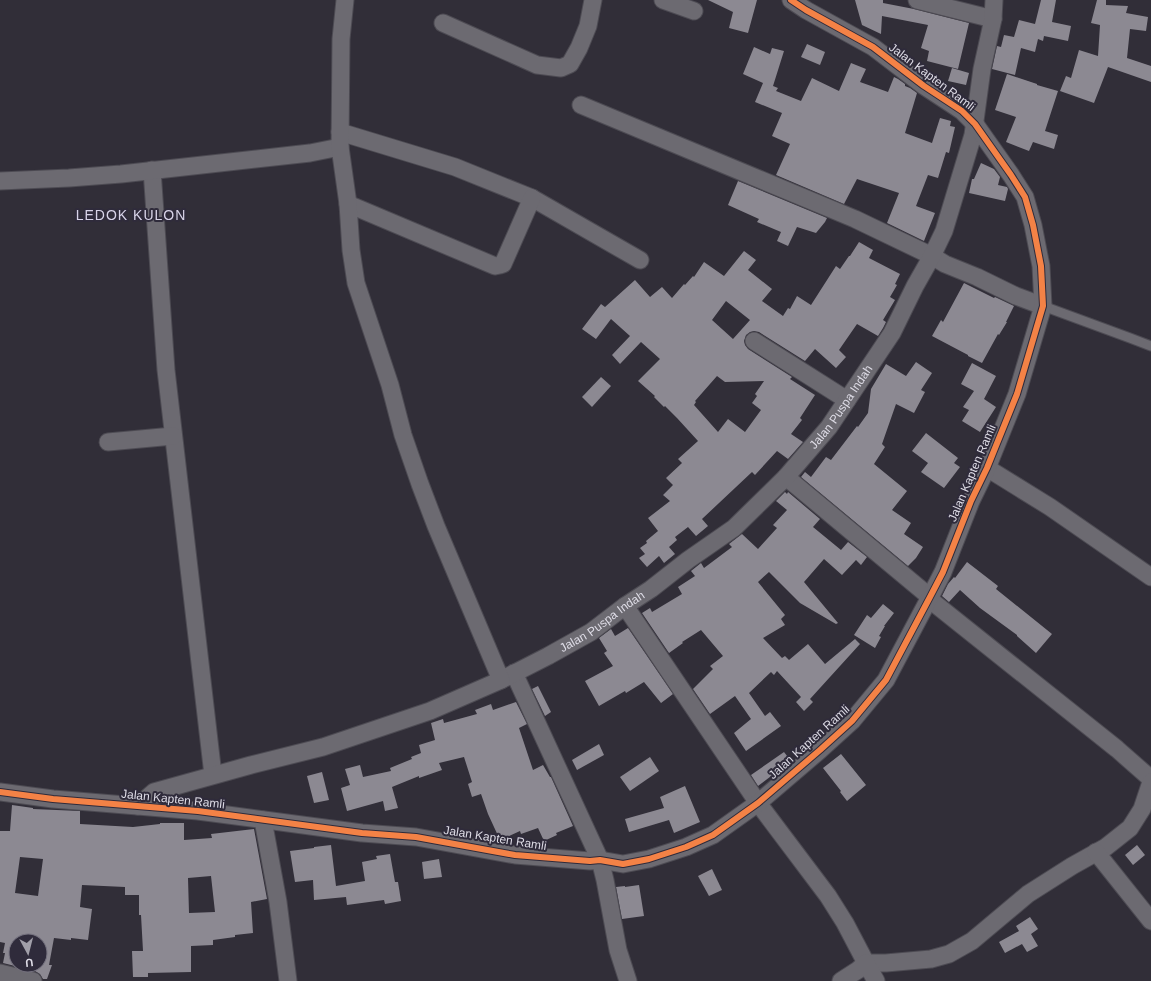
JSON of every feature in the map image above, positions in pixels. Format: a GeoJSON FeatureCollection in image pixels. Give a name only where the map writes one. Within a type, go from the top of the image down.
{"type":"FeatureCollection","features":[{"type":"Feature","properties":{"kind":"street"},"geometry":{"type":"LineString","coordinates":[[345,0],[342,39],[340,139],[348,204],[351,250],[356,283],[390,385],[403,435],[436,526],[508,676],[600,860],[618,950],[628,981]]}},
{"type":"Feature","properties":{"kind":"street"},"geometry":{"type":"LineString","coordinates":[[443,22],[537,65],[561,68],[570,64],[579,48],[588,26],[593,0]]}},
{"type":"Feature","properties":{"kind":"street"},"geometry":{"type":"LineString","coordinates":[[663,0],[694,11]]}},
{"type":"Feature","properties":{"kind":"street","name":"Jalan Kapten Ramli"},"geometry":{"type":"LineString","coordinates":[[0,792],[53,799],[198,811],[362,833],[416,837],[515,855],[590,861],[600,860],[623,864],[649,859],[686,847],[713,835],[758,803],[820,750],[852,720],[886,680],[930,598],[943,572],[971,501],[987,468],[1017,394],[1043,306],[1041,266],[1033,225],[1025,197],[975,124],[962,111],[924,86],[873,47],[806,10],[791,0]]}},
{"type":"Feature","properties":{"kind":"street"},"geometry":{"type":"LineString","coordinates":[[917,0],[993,19]]}},
{"type":"Feature","properties":{"kind":"street","name":"Jalan Puspa Indah"},"geometry":{"type":"LineString","coordinates":[[138,806],[154,792],[323,747],[430,712],[508,676],[591,632],[734,528],[786,477],[829,427],[892,333],[915,286],[932,256],[944,231],[973,135],[982,70],[993,19],[994,0]]}},
{"type":"Feature","properties":{"kind":"street"},"geometry":{"type":"LineString","coordinates":[[580,105],[855,219],[932,256],[945,264],[977,277],[1016,296],[1043,306]]}},
{"type":"Feature","properties":{"kind":"street"},"geometry":{"type":"LineString","coordinates":[[0,181],[69,178],[310,153],[340,139],[455,167],[532,198],[640,260]]}},
{"type":"Feature","properties":{"kind":"street"},"geometry":{"type":"LineString","coordinates":[[152,170],[166,370],[213,776]]}},
{"type":"Feature","properties":{"kind":"street"},"geometry":{"type":"LineString","coordinates":[[348,204],[495,266],[500,266],[503,264],[532,198]]}},
{"type":"Feature","properties":{"kind":"street"},"geometry":{"type":"LineString","coordinates":[[754,341],[847,400]]}},
{"type":"Feature","properties":{"kind":"street"},"geometry":{"type":"LineString","coordinates":[[108,442],[173,436]]}},
{"type":"Feature","properties":{"kind":"street"},"geometry":{"type":"LineString","coordinates":[[987,468],[1050,507],[1151,577]]}},
{"type":"Feature","properties":{"kind":"street"},"geometry":{"type":"LineString","coordinates":[[786,477],[930,598],[1118,749],[1151,778]]}},
{"type":"Feature","properties":{"kind":"street"},"geometry":{"type":"LineString","coordinates":[[625,606],[758,803],[828,896],[845,923],[876,981]]}},
{"type":"Feature","properties":{"kind":"street"},"geometry":{"type":"LineString","coordinates":[[841,981],[866,963],[886,963],[931,959],[949,954],[972,941],[1028,894],[1072,866],[1106,847],[1130,828],[1142,809],[1151,782]]}},
{"type":"Feature","properties":{"kind":"street"},"geometry":{"type":"LineString","coordinates":[[263,820],[278,902],[288,981]]}},
{"type":"Feature","properties":{"kind":"street"},"geometry":{"type":"LineString","coordinates":[[1096,852],[1151,921]]}},
{"type":"Feature","properties":{"kind":"street"},"geometry":{"type":"LineString","coordinates":[[0,973],[33,981]]}},
{"type":"Feature","properties":{"kind":"lane"},"geometry":{"type":"LineString","coordinates":[[1043,306],[1151,346]]}},
{"type":"Feature","properties":{"kind":"building"},"geometry":{"type":"Polygon","coordinates":[[[708,0],[757,0],[748,33],[729,28],[733,12],[708,0]]]}},
{"type":"Feature","properties":{"kind":"building"},"geometry":{"type":"Polygon","coordinates":[[[855,0],[883,0],[883,3],[969,23],[958,69],[927,61],[929,51],[921,48],[928,25],[882,16],[881,34],[862,25],[855,0]]]}},
{"type":"Feature","properties":{"kind":"building"},"geometry":{"type":"Polygon","coordinates":[[[1041,0],[1056,0],[1052,22],[1071,26],[1068,41],[1044,36],[1043,41],[1038,39],[1035,52],[1021,48],[1015,75],[992,69],[997,46],[1001,47],[1004,35],[1014,37],[1019,20],[1035,24],[1041,0]]]}},
{"type":"Feature","properties":{"kind":"building"},"geometry":{"type":"Polygon","coordinates":[[[1097,0],[1106,0],[1106,5],[1128,6],[1126,13],[1148,17],[1146,31],[1130,29],[1127,58],[1151,66],[1151,82],[1108,67],[1094,103],[1060,91],[1066,76],[1071,78],[1079,50],[1098,56],[1100,25],[1091,23],[1097,0]]]}},
{"type":"Feature","properties":{"kind":"building"},"geometry":{"type":"Polygon","coordinates":[[[807,44],[825,52],[820,65],[801,57],[807,44]]]}},
{"type":"Feature","properties":{"kind":"building"},"geometry":{"type":"Polygon","coordinates":[[[754,47],[770,54],[772,48],[784,51],[773,86],[778,88],[776,91],[801,101],[812,78],[839,91],[851,63],[866,69],[860,82],[888,92],[894,77],[917,93],[905,133],[932,143],[940,118],[951,121],[950,126],[955,127],[949,153],[946,152],[938,178],[928,175],[916,206],[935,213],[924,241],[887,223],[899,193],[857,179],[844,204],[776,175],[790,144],[772,136],[782,113],[755,102],[763,83],[743,74],[754,47]]]}},
{"type":"Feature","properties":{"kind":"building"},"geometry":{"type":"Polygon","coordinates":[[[952,68],[969,73],[966,85],[948,81],[952,68]]]}},
{"type":"Feature","properties":{"kind":"building"},"geometry":{"type":"Polygon","coordinates":[[[1007,74],[1058,91],[1045,131],[1058,135],[1054,149],[1033,142],[1029,151],[1006,142],[1016,117],[995,110],[1007,74]]]}},
{"type":"Feature","properties":{"kind":"building"},"geometry":{"type":"Polygon","coordinates":[[[981,163],[994,169],[1000,177],[998,185],[1007,187],[1008,189],[1005,201],[969,193],[972,179],[974,179],[981,163]]]}},
{"type":"Feature","properties":{"kind":"building"},"geometry":{"type":"Polygon","coordinates":[[[738,181],[827,218],[816,233],[797,227],[788,246],[777,241],[781,232],[757,222],[759,219],[728,205],[738,181]]]}},
{"type":"Feature","properties":{"kind":"building"},"geometry":{"type":"Polygon","coordinates":[[[859,242],[873,250],[869,258],[900,274],[895,284],[897,285],[890,297],[895,300],[883,320],[886,322],[878,336],[857,324],[839,350],[846,357],[836,368],[815,349],[805,361],[759,332],[754,331],[746,335],[744,341],[748,349],[792,377],[790,379],[815,395],[800,418],[802,420],[791,434],[803,442],[788,459],[777,451],[755,475],[752,472],[702,519],[708,526],[696,536],[688,527],[675,537],[677,540],[669,547],[675,554],[664,563],[659,556],[647,567],[639,558],[645,554],[640,548],[658,531],[648,518],[670,501],[663,495],[673,485],[666,478],[682,463],[678,459],[698,441],[665,406],[664,407],[654,397],[655,396],[638,381],[660,359],[641,342],[620,364],[612,355],[630,336],[611,319],[596,339],[582,329],[601,304],[605,307],[635,280],[650,297],[662,287],[672,298],[684,284],[685,285],[693,276],[694,277],[704,262],[724,276],[744,251],[756,260],[748,270],[772,289],[762,301],[783,316],[788,308],[790,309],[797,296],[811,305],[836,266],[840,269],[859,242]],[[726,301],[712,320],[733,339],[750,320],[726,301]],[[717,376],[695,401],[696,402],[694,405],[718,432],[728,419],[745,432],[761,410],[752,403],[757,396],[755,394],[764,381],[725,382],[717,376]]]}},
{"type":"Feature","properties":{"kind":"building"},"geometry":{"type":"Polygon","coordinates":[[[964,283],[1014,306],[1007,322],[999,335],[998,334],[982,363],[932,336],[941,320],[943,322],[964,283]]]}},
{"type":"Feature","properties":{"kind":"building"},"geometry":{"type":"Polygon","coordinates":[[[916,362],[932,373],[921,390],[925,392],[914,413],[896,404],[882,444],[885,447],[874,464],[907,491],[892,510],[911,523],[904,534],[923,547],[916,558],[908,566],[801,477],[805,472],[811,477],[826,457],[831,460],[857,426],[858,427],[868,413],[871,389],[886,364],[906,376],[916,362]]]}},
{"type":"Feature","properties":{"kind":"building"},"geometry":{"type":"Polygon","coordinates":[[[972,363],[996,376],[984,399],[996,407],[980,432],[962,421],[969,410],[963,407],[974,391],[961,384],[972,363]]]}},
{"type":"Feature","properties":{"kind":"building"},"geometry":{"type":"Polygon","coordinates":[[[601,377],[611,386],[592,407],[582,397],[601,377]]]}},
{"type":"Feature","properties":{"kind":"building"},"geometry":{"type":"Polygon","coordinates":[[[926,433],[958,458],[954,463],[960,467],[944,488],[921,472],[928,463],[912,451],[926,433]]]}},
{"type":"Feature","properties":{"kind":"building"},"geometry":{"type":"Polygon","coordinates":[[[785,492],[787,494],[788,492],[820,519],[813,527],[841,550],[848,542],[867,557],[861,565],[856,560],[842,575],[824,559],[804,582],[838,623],[836,624],[800,603],[769,572],[758,582],[785,615],[781,619],[785,625],[763,638],[782,658],[785,656],[789,660],[808,644],[825,664],[855,639],[860,644],[810,699],[813,702],[804,711],[796,702],[801,697],[777,671],[774,675],[771,672],[749,693],[765,716],[770,712],[781,726],[746,751],[734,733],[751,719],[735,696],[710,714],[693,689],[713,669],[710,666],[723,656],[701,630],[682,642],[683,643],[669,653],[642,613],[650,608],[652,612],[682,594],[678,587],[695,576],[691,571],[701,563],[704,568],[732,547],[729,544],[742,534],[758,549],[777,528],[773,525],[787,510],[776,501],[785,492]]]}},
{"type":"Feature","properties":{"kind":"building"},"geometry":{"type":"Polygon","coordinates":[[[967,562],[998,586],[996,589],[1052,634],[1036,653],[1017,635],[980,608],[960,590],[949,602],[942,596],[948,584],[954,577],[955,578],[967,562]]]}},
{"type":"Feature","properties":{"kind":"building"},"geometry":{"type":"Polygon","coordinates":[[[883,604],[894,613],[884,626],[879,636],[881,637],[875,648],[854,635],[867,615],[871,618],[883,604]]]}},
{"type":"Feature","properties":{"kind":"building"},"geometry":{"type":"Polygon","coordinates":[[[628,628],[673,694],[661,703],[644,682],[626,693],[625,691],[599,706],[585,681],[613,666],[604,653],[607,651],[599,638],[611,629],[615,636],[628,628]]]}},
{"type":"Feature","properties":{"kind":"building"},"geometry":{"type":"Polygon","coordinates":[[[538,686],[551,712],[545,716],[532,689],[538,686]]]}},
{"type":"Feature","properties":{"kind":"building"},"geometry":{"type":"Polygon","coordinates":[[[516,702],[527,724],[519,728],[533,770],[543,765],[551,777],[573,826],[556,833],[557,835],[544,841],[538,828],[521,834],[520,831],[500,840],[481,794],[472,797],[468,784],[472,782],[464,757],[439,763],[442,770],[419,778],[419,776],[392,787],[398,808],[385,811],[383,801],[347,811],[341,788],[350,785],[345,769],[360,765],[363,777],[391,771],[390,768],[412,759],[411,757],[421,753],[419,745],[435,740],[431,723],[443,719],[444,723],[477,714],[475,710],[491,704],[493,710],[516,702]]]}},
{"type":"Feature","properties":{"kind":"building"},"geometry":{"type":"Polygon","coordinates":[[[599,744],[604,755],[577,770],[572,760],[599,744]]]}},
{"type":"Feature","properties":{"kind":"building"},"geometry":{"type":"Polygon","coordinates":[[[784,752],[791,761],[758,786],[751,775],[784,752]]]}},
{"type":"Feature","properties":{"kind":"building"},"geometry":{"type":"Polygon","coordinates":[[[841,754],[866,785],[847,801],[823,768],[841,754]]]}},
{"type":"Feature","properties":{"kind":"building"},"geometry":{"type":"Polygon","coordinates":[[[650,757],[659,771],[630,791],[620,777],[650,757]]]}},
{"type":"Feature","properties":{"kind":"building"},"geometry":{"type":"Polygon","coordinates":[[[322,772],[329,800],[314,803],[307,776],[322,772]]]}},
{"type":"Feature","properties":{"kind":"building"},"geometry":{"type":"Polygon","coordinates":[[[685,786],[700,822],[674,833],[669,820],[629,832],[625,819],[664,808],[660,797],[685,786]]]}},
{"type":"Feature","properties":{"kind":"building"},"geometry":{"type":"Polygon","coordinates":[[[12,805],[33,809],[80,811],[80,824],[133,827],[160,823],[184,823],[184,840],[212,838],[211,834],[254,829],[267,899],[251,902],[253,933],[213,940],[213,945],[191,946],[191,972],[148,973],[148,977],[133,977],[132,951],[143,951],[141,915],[139,915],[139,895],[125,895],[125,887],[82,885],[80,907],[92,909],[88,940],[54,938],[49,965],[52,965],[47,979],[43,979],[38,973],[48,973],[48,933],[8,933],[8,964],[3,963],[5,943],[0,942],[0,831],[10,831],[12,805]],[[20,857],[15,893],[38,896],[43,859],[20,857]],[[211,876],[188,878],[189,913],[215,912],[211,876]]]}},
{"type":"Feature","properties":{"kind":"building"},"geometry":{"type":"Polygon","coordinates":[[[331,845],[336,886],[365,881],[362,862],[377,859],[376,856],[390,854],[395,882],[398,882],[401,901],[385,904],[384,900],[347,905],[346,897],[314,900],[313,880],[295,882],[290,851],[331,845]]]}},
{"type":"Feature","properties":{"kind":"building"},"geometry":{"type":"Polygon","coordinates":[[[1137,845],[1145,855],[1133,865],[1125,855],[1137,845]]]}},
{"type":"Feature","properties":{"kind":"building"},"geometry":{"type":"Polygon","coordinates":[[[439,859],[442,877],[424,879],[422,862],[439,859]]]}},
{"type":"Feature","properties":{"kind":"building"},"geometry":{"type":"Polygon","coordinates":[[[712,869],[722,890],[709,896],[698,876],[712,869]]]}},
{"type":"Feature","properties":{"kind":"building"},"geometry":{"type":"Polygon","coordinates":[[[639,885],[644,916],[622,919],[616,887],[639,885]]]}},
{"type":"Feature","properties":{"kind":"building"},"geometry":{"type":"Polygon","coordinates":[[[1030,917],[1038,929],[1031,934],[1038,946],[1027,952],[1022,944],[1005,953],[999,942],[1019,931],[1016,926],[1030,917]]]}},
{"type":"Feature","properties":{"kind":"cycle path"},"geometry":{"type":"LineString","coordinates":[[0,792],[53,799],[198,811],[362,833],[416,837],[515,855],[590,861],[600,860],[623,864],[649,859],[686,847],[713,835],[758,803],[852,721],[886,680],[943,572],[971,501],[987,468],[1017,394],[1043,306],[1041,266],[1033,225],[1025,197],[975,124],[962,111],[924,86],[873,47],[806,10],[791,0]]}},
{"type":"Feature","properties":{"kind":"district","name":"LEDOK KULON"},"geometry":{"type":"Point","coordinates":[131,215]}}]}
